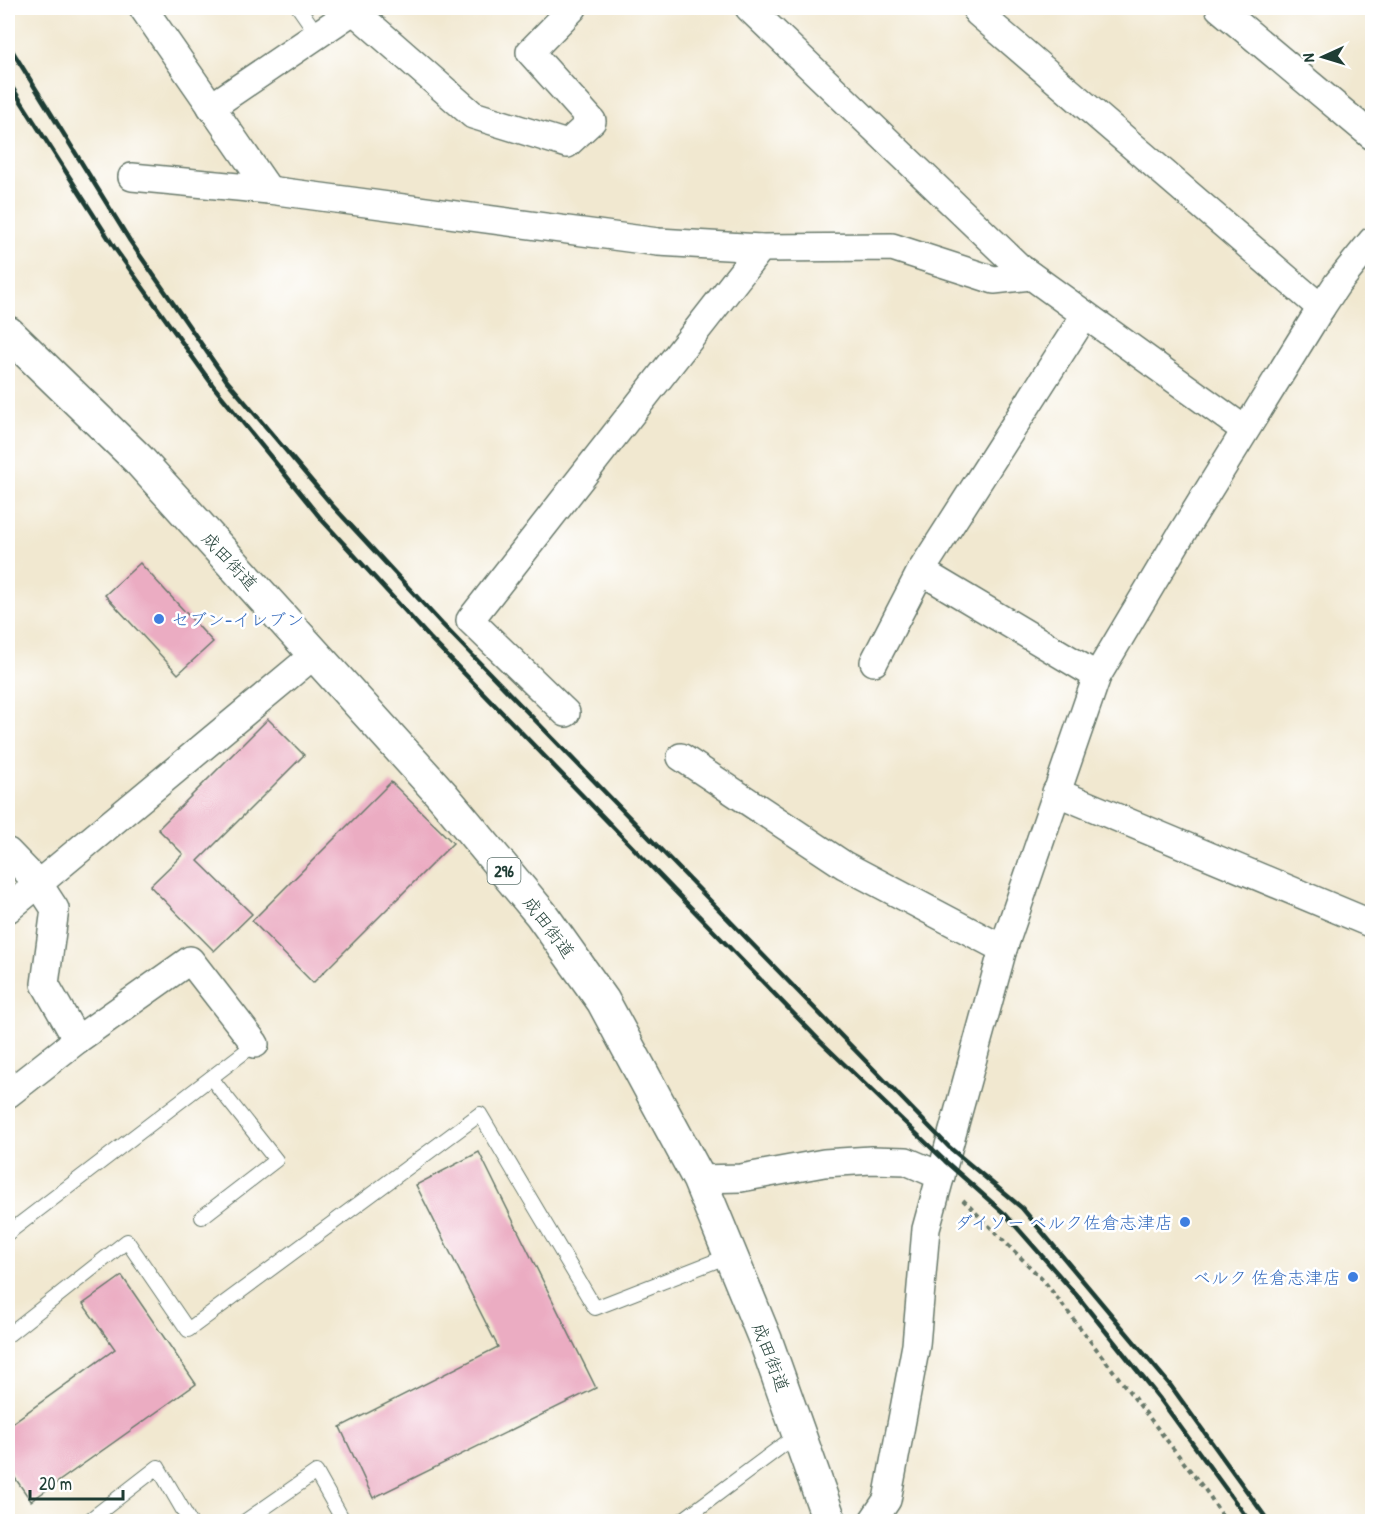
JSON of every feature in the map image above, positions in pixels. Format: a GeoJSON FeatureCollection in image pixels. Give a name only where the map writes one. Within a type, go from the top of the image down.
{"type":"FeatureCollection","features":[{"type":"Feature","properties":{"kind":"highway","name":"成田街道"},"geometry":{"type":"LineString","coordinates":[[8,333],[138,459],[442,795],[541,914],[603,1001],[699,1179],[800,1433],[830,1521]]}},
{"type":"Feature","properties":{"kind":"street"},"geometry":{"type":"LineString","coordinates":[[143,8],[269,190]]}},
{"type":"Feature","properties":{"kind":"street"},"geometry":{"type":"LineString","coordinates":[[211,106],[355,9],[473,115],[567,144],[592,121],[530,52],[573,8]]}},
{"type":"Feature","properties":{"kind":"street"},"geometry":{"type":"LineString","coordinates":[[749,8],[1019,267],[1245,430]]}},
{"type":"Feature","properties":{"kind":"street"},"geometry":{"type":"LineString","coordinates":[[989,8],[978,13],[1321,308]]}},
{"type":"Feature","properties":{"kind":"street"},"geometry":{"type":"LineString","coordinates":[[1219,8],[1372,136]]}},
{"type":"Feature","properties":{"kind":"street"},"geometry":{"type":"LineString","coordinates":[[132,177],[269,190],[658,242],[761,248],[892,247],[994,280],[1030,276]]}},
{"type":"Feature","properties":{"kind":"street"},"geometry":{"type":"LineString","coordinates":[[872,1521],[886,1500],[916,1345],[926,1229],[1003,949],[1097,676],[1321,308],[1337,284],[1372,241]]}},
{"type":"Feature","properties":{"kind":"street"},"geometry":{"type":"LineString","coordinates":[[566,713],[470,620],[761,248]]}},
{"type":"Feature","properties":{"kind":"street"},"geometry":{"type":"LineString","coordinates":[[874,662],[921,571],[1085,315]]}},
{"type":"Feature","properties":{"kind":"street"},"geometry":{"type":"LineString","coordinates":[[921,571],[1097,676]]}},
{"type":"Feature","properties":{"kind":"street"},"geometry":{"type":"LineString","coordinates":[[8,909],[315,654]]}},
{"type":"Feature","properties":{"kind":"street"},"geometry":{"type":"LineString","coordinates":[[681,757],[844,865],[1003,949]]}},
{"type":"Feature","properties":{"kind":"street"},"geometry":{"type":"LineString","coordinates":[[1056,792],[1372,924]]}},
{"type":"Feature","properties":{"kind":"street"},"geometry":{"type":"LineString","coordinates":[[8,852],[38,883],[55,909],[45,984],[77,1040]]}},
{"type":"Feature","properties":{"kind":"street"},"geometry":{"type":"LineString","coordinates":[[8,1094],[77,1040],[190,960],[255,1044]]}},
{"type":"Feature","properties":{"kind":"street"},"geometry":{"type":"LineString","coordinates":[[699,1179],[741,1178],[824,1163],[872,1160],[906,1161],[941,1176]]}},
{"type":"Feature","properties":{"kind":"lane"},"geometry":{"type":"LineString","coordinates":[[299,8],[317,34]]}},
{"type":"Feature","properties":{"kind":"lane"},"geometry":{"type":"LineString","coordinates":[[8,1233],[255,1044]]}},
{"type":"Feature","properties":{"kind":"lane"},"geometry":{"type":"LineString","coordinates":[[202,1217],[276,1160],[211,1077]]}},
{"type":"Feature","properties":{"kind":"lane"},"geometry":{"type":"LineString","coordinates":[[8,1335],[127,1241],[188,1330],[480,1114],[595,1308],[730,1255]]}},
{"type":"Feature","properties":{"kind":"lane"},"geometry":{"type":"LineString","coordinates":[[680,1521],[800,1433]]}},
{"type":"Feature","properties":{"kind":"lane"},"geometry":{"type":"LineString","coordinates":[[87,1521],[158,1467],[190,1521]]}},
{"type":"Feature","properties":{"kind":"lane"},"geometry":{"type":"LineString","coordinates":[[244,1521],[316,1472],[344,1521]]}},
{"type":"Feature","properties":{"kind":"path"},"geometry":{"type":"LineString","coordinates":[[941,1176],[984,1223],[1044,1281],[1209,1495],[1226,1521]]}},
{"type":"Feature","properties":{"kind":"building","name":"セブン-イレブン"},"geometry":{"type":"Polygon","coordinates":[[[140,563],[213,642],[178,674],[105,595],[140,563]]]}},
{"type":"Feature","properties":{"kind":"building"},"geometry":{"type":"Polygon","coordinates":[[[268,719],[304,755],[198,861],[252,914],[214,951],[150,886],[183,854],[158,829],[268,719]]]}},
{"type":"Feature","properties":{"kind":"building"},"geometry":{"type":"Polygon","coordinates":[[[391,782],[453,843],[313,983],[252,921],[391,782]]]}},
{"type":"Feature","properties":{"kind":"building"},"geometry":{"type":"Polygon","coordinates":[[[479,1152],[596,1388],[373,1498],[340,1427],[498,1347],[416,1185],[479,1152]]]}},
{"type":"Feature","properties":{"kind":"building"},"geometry":{"type":"Polygon","coordinates":[[[122,1276],[196,1384],[31,1501],[8,1468],[8,1426],[115,1349],[83,1304],[122,1276]]]}},
{"type":"Feature","properties":{"kind":"railway"},"geometry":{"type":"LineString","coordinates":[[8,44],[130,241],[227,381],[332,505],[442,624],[949,1147],[1022,1208],[1171,1386],[1269,1522]]}},
{"type":"Feature","properties":{"kind":"railway"},"geometry":{"type":"LineString","coordinates":[[8,81],[116,250],[214,387],[322,520],[430,638],[820,1041],[945,1161],[1006,1215],[1079,1298],[1160,1399],[1250,1522]]}},
{"type":"Feature","properties":{"kind":"place","name":"セブン-イレブン"},"geometry":{"type":"Point","coordinates":[159,619]}},
{"type":"Feature","properties":{"kind":"place","name":"ダイソー ベルク佐倉志津店"},"geometry":{"type":"Point","coordinates":[1185,1222]}},
{"type":"Feature","properties":{"kind":"place","name":"ベルク 佐倉志津店"},"geometry":{"type":"Point","coordinates":[1353,1277]}}]}
